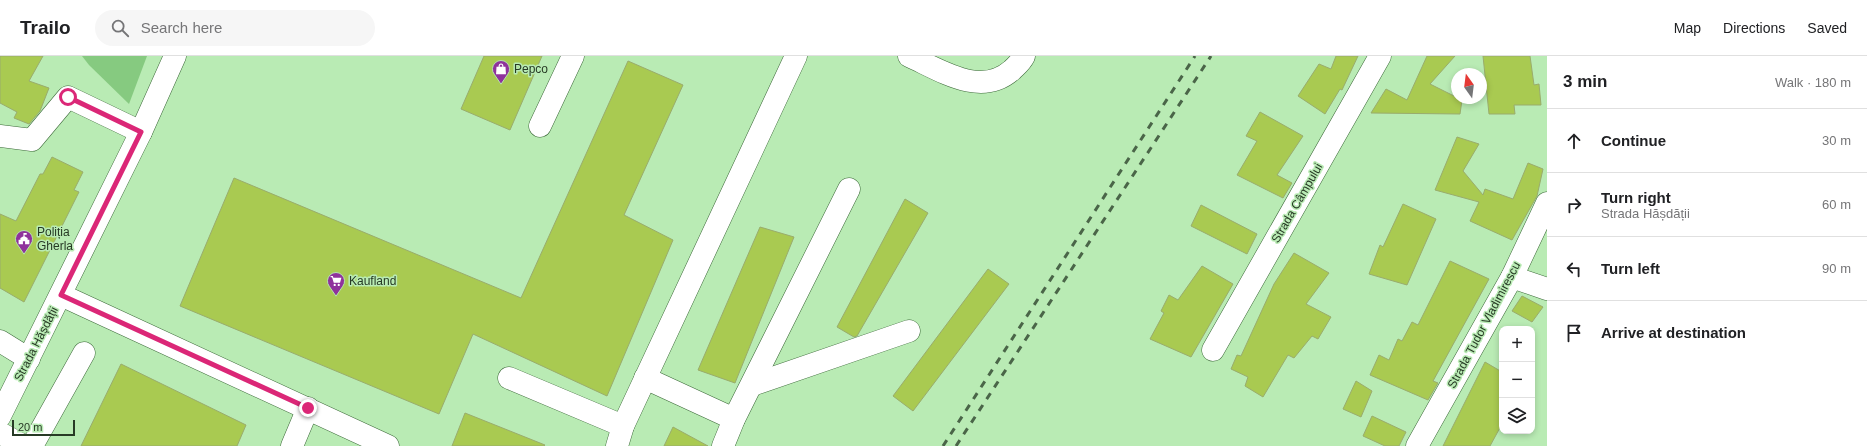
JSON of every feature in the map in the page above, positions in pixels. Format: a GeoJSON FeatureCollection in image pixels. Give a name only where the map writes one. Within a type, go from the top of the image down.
{"type":"FeatureCollection","features":[{"type":"Feature","properties":{"kind":"street","name":"Strada Hășdății"},"geometry":{"type":"LineString","coordinates":[[0,416],[141,132],[175,56]]}},
{"type":"Feature","properties":{"kind":"street"},"geometry":{"type":"LineString","coordinates":[[540,126],[573,56]]}},
{"type":"Feature","properties":{"kind":"street"},"geometry":{"type":"LineString","coordinates":[[510,378],[620,436],[645,378],[796,56]]}},
{"type":"Feature","properties":{"kind":"street"},"geometry":{"type":"LineString","coordinates":[[908,56],[967,81],[985,82],[1003,78],[1021,62],[1024,56]]}},
{"type":"Feature","properties":{"kind":"street","name":"Strada Câmpului"},"geometry":{"type":"LineString","coordinates":[[1213,350],[1380,56]]}},
{"type":"Feature","properties":{"kind":"street"},"geometry":{"type":"LineString","coordinates":[[0,136],[32,140],[68,97],[141,132]]}},
{"type":"Feature","properties":{"kind":"street"},"geometry":{"type":"LineString","coordinates":[[723,446],[734,419],[849,188]]}},
{"type":"Feature","properties":{"kind":"street","name":"Strada Tudor Vladimirescu"},"geometry":{"type":"LineString","coordinates":[[1417,446],[1512,277],[1547,203]]}},
{"type":"Feature","properties":{"kind":"street"},"geometry":{"type":"LineString","coordinates":[[1512,277],[1547,289]]}},
{"type":"Feature","properties":{"kind":"street"},"geometry":{"type":"LineString","coordinates":[[61,295],[388,446]]}},
{"type":"Feature","properties":{"kind":"street"},"geometry":{"type":"LineString","coordinates":[[752,385],[909,331]]}},
{"type":"Feature","properties":{"kind":"street"},"geometry":{"type":"LineString","coordinates":[[0,341],[29,359]]}},
{"type":"Feature","properties":{"kind":"street"},"geometry":{"type":"LineString","coordinates":[[32,446],[84,353]]}},
{"type":"Feature","properties":{"kind":"street"},"geometry":{"type":"LineString","coordinates":[[645,378],[734,419]]}},
{"type":"Feature","properties":{"kind":"street"},"geometry":{"type":"LineString","coordinates":[[292,446],[308,408]]}},
{"type":"Feature","properties":{"kind":"street"},"geometry":{"type":"LineString","coordinates":[[0,433],[24,446]]}},
{"type":"Feature","properties":{"kind":"green space"},"geometry":{"type":"Polygon","coordinates":[[[82,56],[147,56],[129,104],[89,65],[82,56]]]}},
{"type":"Feature","properties":{"kind":"building"},"geometry":{"type":"Polygon","coordinates":[[[0,56],[43,56],[29,81],[49,88],[40,111],[29,124],[14,118],[17,112],[0,103],[0,56]]]}},
{"type":"Feature","properties":{"kind":"building","name":"Pepco"},"geometry":{"type":"Polygon","coordinates":[[[484,56],[542,56],[510,130],[461,109],[484,56]]]}},
{"type":"Feature","properties":{"kind":"building"},"geometry":{"type":"Polygon","coordinates":[[[1336,56],[1358,56],[1342,90],[1340,89],[1325,114],[1298,96],[1319,64],[1331,69],[1336,56]]]}},
{"type":"Feature","properties":{"kind":"building"},"geometry":{"type":"Polygon","coordinates":[[[1427,56],[1455,56],[1430,84],[1451,94],[1451,104],[1461,104],[1460,114],[1371,113],[1386,89],[1407,100],[1427,56]]]}},
{"type":"Feature","properties":{"kind":"building"},"geometry":{"type":"Polygon","coordinates":[[[1483,56],[1530,56],[1534,85],[1539,84],[1541,105],[1514,105],[1515,114],[1489,114],[1487,68],[1484,68],[1483,56]]]}},
{"type":"Feature","properties":{"kind":"building"},"geometry":{"type":"Polygon","coordinates":[[[628,61],[683,85],[624,215],[673,240],[607,396],[473,334],[439,414],[180,306],[234,178],[521,298],[628,61]]]}},
{"type":"Feature","properties":{"kind":"building"},"geometry":{"type":"Polygon","coordinates":[[[1260,112],[1303,136],[1277,175],[1292,183],[1283,198],[1237,175],[1257,141],[1246,136],[1260,112]]]}},
{"type":"Feature","properties":{"kind":"building"},"geometry":{"type":"Polygon","coordinates":[[[1457,137],[1479,144],[1463,171],[1483,195],[1485,189],[1513,199],[1528,163],[1543,169],[1537,196],[1512,240],[1470,221],[1479,202],[1435,190],[1457,137]]]}},
{"type":"Feature","properties":{"kind":"building","name":"Poliția Gherla"},"geometry":{"type":"Polygon","coordinates":[[[52,157],[83,172],[74,190],[79,192],[24,302],[0,288],[0,214],[16,221],[40,174],[43,174],[52,157]]]}},
{"type":"Feature","properties":{"kind":"building"},"geometry":{"type":"Polygon","coordinates":[[[905,199],[928,213],[857,336],[854,337],[837,327],[905,199]]]}},
{"type":"Feature","properties":{"kind":"building"},"geometry":{"type":"Polygon","coordinates":[[[1403,204],[1436,219],[1407,285],[1369,274],[1380,245],[1383,247],[1403,204]]]}},
{"type":"Feature","properties":{"kind":"building"},"geometry":{"type":"Polygon","coordinates":[[[1201,205],[1257,234],[1247,254],[1191,226],[1201,205]]]}},
{"type":"Feature","properties":{"kind":"building"},"geometry":{"type":"Polygon","coordinates":[[[760,227],[794,237],[735,383],[698,370],[760,227]]]}},
{"type":"Feature","properties":{"kind":"building"},"geometry":{"type":"Polygon","coordinates":[[[1294,253],[1329,273],[1306,304],[1331,317],[1318,339],[1312,336],[1294,358],[1288,355],[1263,397],[1245,386],[1248,377],[1231,369],[1237,355],[1241,356],[1274,284],[1294,253]]]}},
{"type":"Feature","properties":{"kind":"building"},"geometry":{"type":"Polygon","coordinates":[[[1450,261],[1489,279],[1433,381],[1438,383],[1428,400],[1370,375],[1379,355],[1389,360],[1398,339],[1402,341],[1412,322],[1418,325],[1450,261]]]}},
{"type":"Feature","properties":{"kind":"building"},"geometry":{"type":"Polygon","coordinates":[[[1202,266],[1233,284],[1191,357],[1150,339],[1164,313],[1161,311],[1169,295],[1178,300],[1202,266]]]}},
{"type":"Feature","properties":{"kind":"building"},"geometry":{"type":"Polygon","coordinates":[[[988,269],[1009,284],[913,411],[893,396],[988,269]]]}},
{"type":"Feature","properties":{"kind":"building"},"geometry":{"type":"Polygon","coordinates":[[[1522,296],[1543,307],[1532,322],[1512,311],[1522,296]]]}},
{"type":"Feature","properties":{"kind":"building"},"geometry":{"type":"Polygon","coordinates":[[[1485,362],[1499,370],[1499,430],[1490,446],[1443,446],[1485,362]]]}},
{"type":"Feature","properties":{"kind":"building"},"geometry":{"type":"Polygon","coordinates":[[[121,364],[246,425],[237,446],[81,446],[121,364]]]}},
{"type":"Feature","properties":{"kind":"building"},"geometry":{"type":"Polygon","coordinates":[[[1356,381],[1372,391],[1361,417],[1343,409],[1356,381]]]}},
{"type":"Feature","properties":{"kind":"building"},"geometry":{"type":"Polygon","coordinates":[[[465,413],[545,445],[452,446],[465,413]]]}},
{"type":"Feature","properties":{"kind":"building"},"geometry":{"type":"Polygon","coordinates":[[[1372,416],[1406,432],[1399,446],[1385,446],[1363,436],[1372,416]]]}},
{"type":"Feature","properties":{"kind":"building"},"geometry":{"type":"Polygon","coordinates":[[[673,427],[708,446],[664,446],[673,427]]]}},
{"type":"Feature","properties":{"kind":"railway"},"geometry":{"type":"LineString","coordinates":[[943,446],[1195,56]]}},
{"type":"Feature","properties":{"kind":"railway"},"geometry":{"type":"LineString","coordinates":[[956,446],[1211,56]]}},
{"type":"Feature","properties":{"kind":"place","name":"Pepco"},"geometry":{"type":"Point","coordinates":[501,84]}},
{"type":"Feature","properties":{"kind":"place","name":"Poliția Gherla"},"geometry":{"type":"Point","coordinates":[24,254]}},
{"type":"Feature","properties":{"kind":"place","name":"Kaufland"},"geometry":{"type":"Point","coordinates":[336,296]}},
{"type":"Feature","properties":{"kind":"route"},"geometry":{"type":"LineString","coordinates":[[68,97],[141,132],[61,295],[308,408]]}}]}
